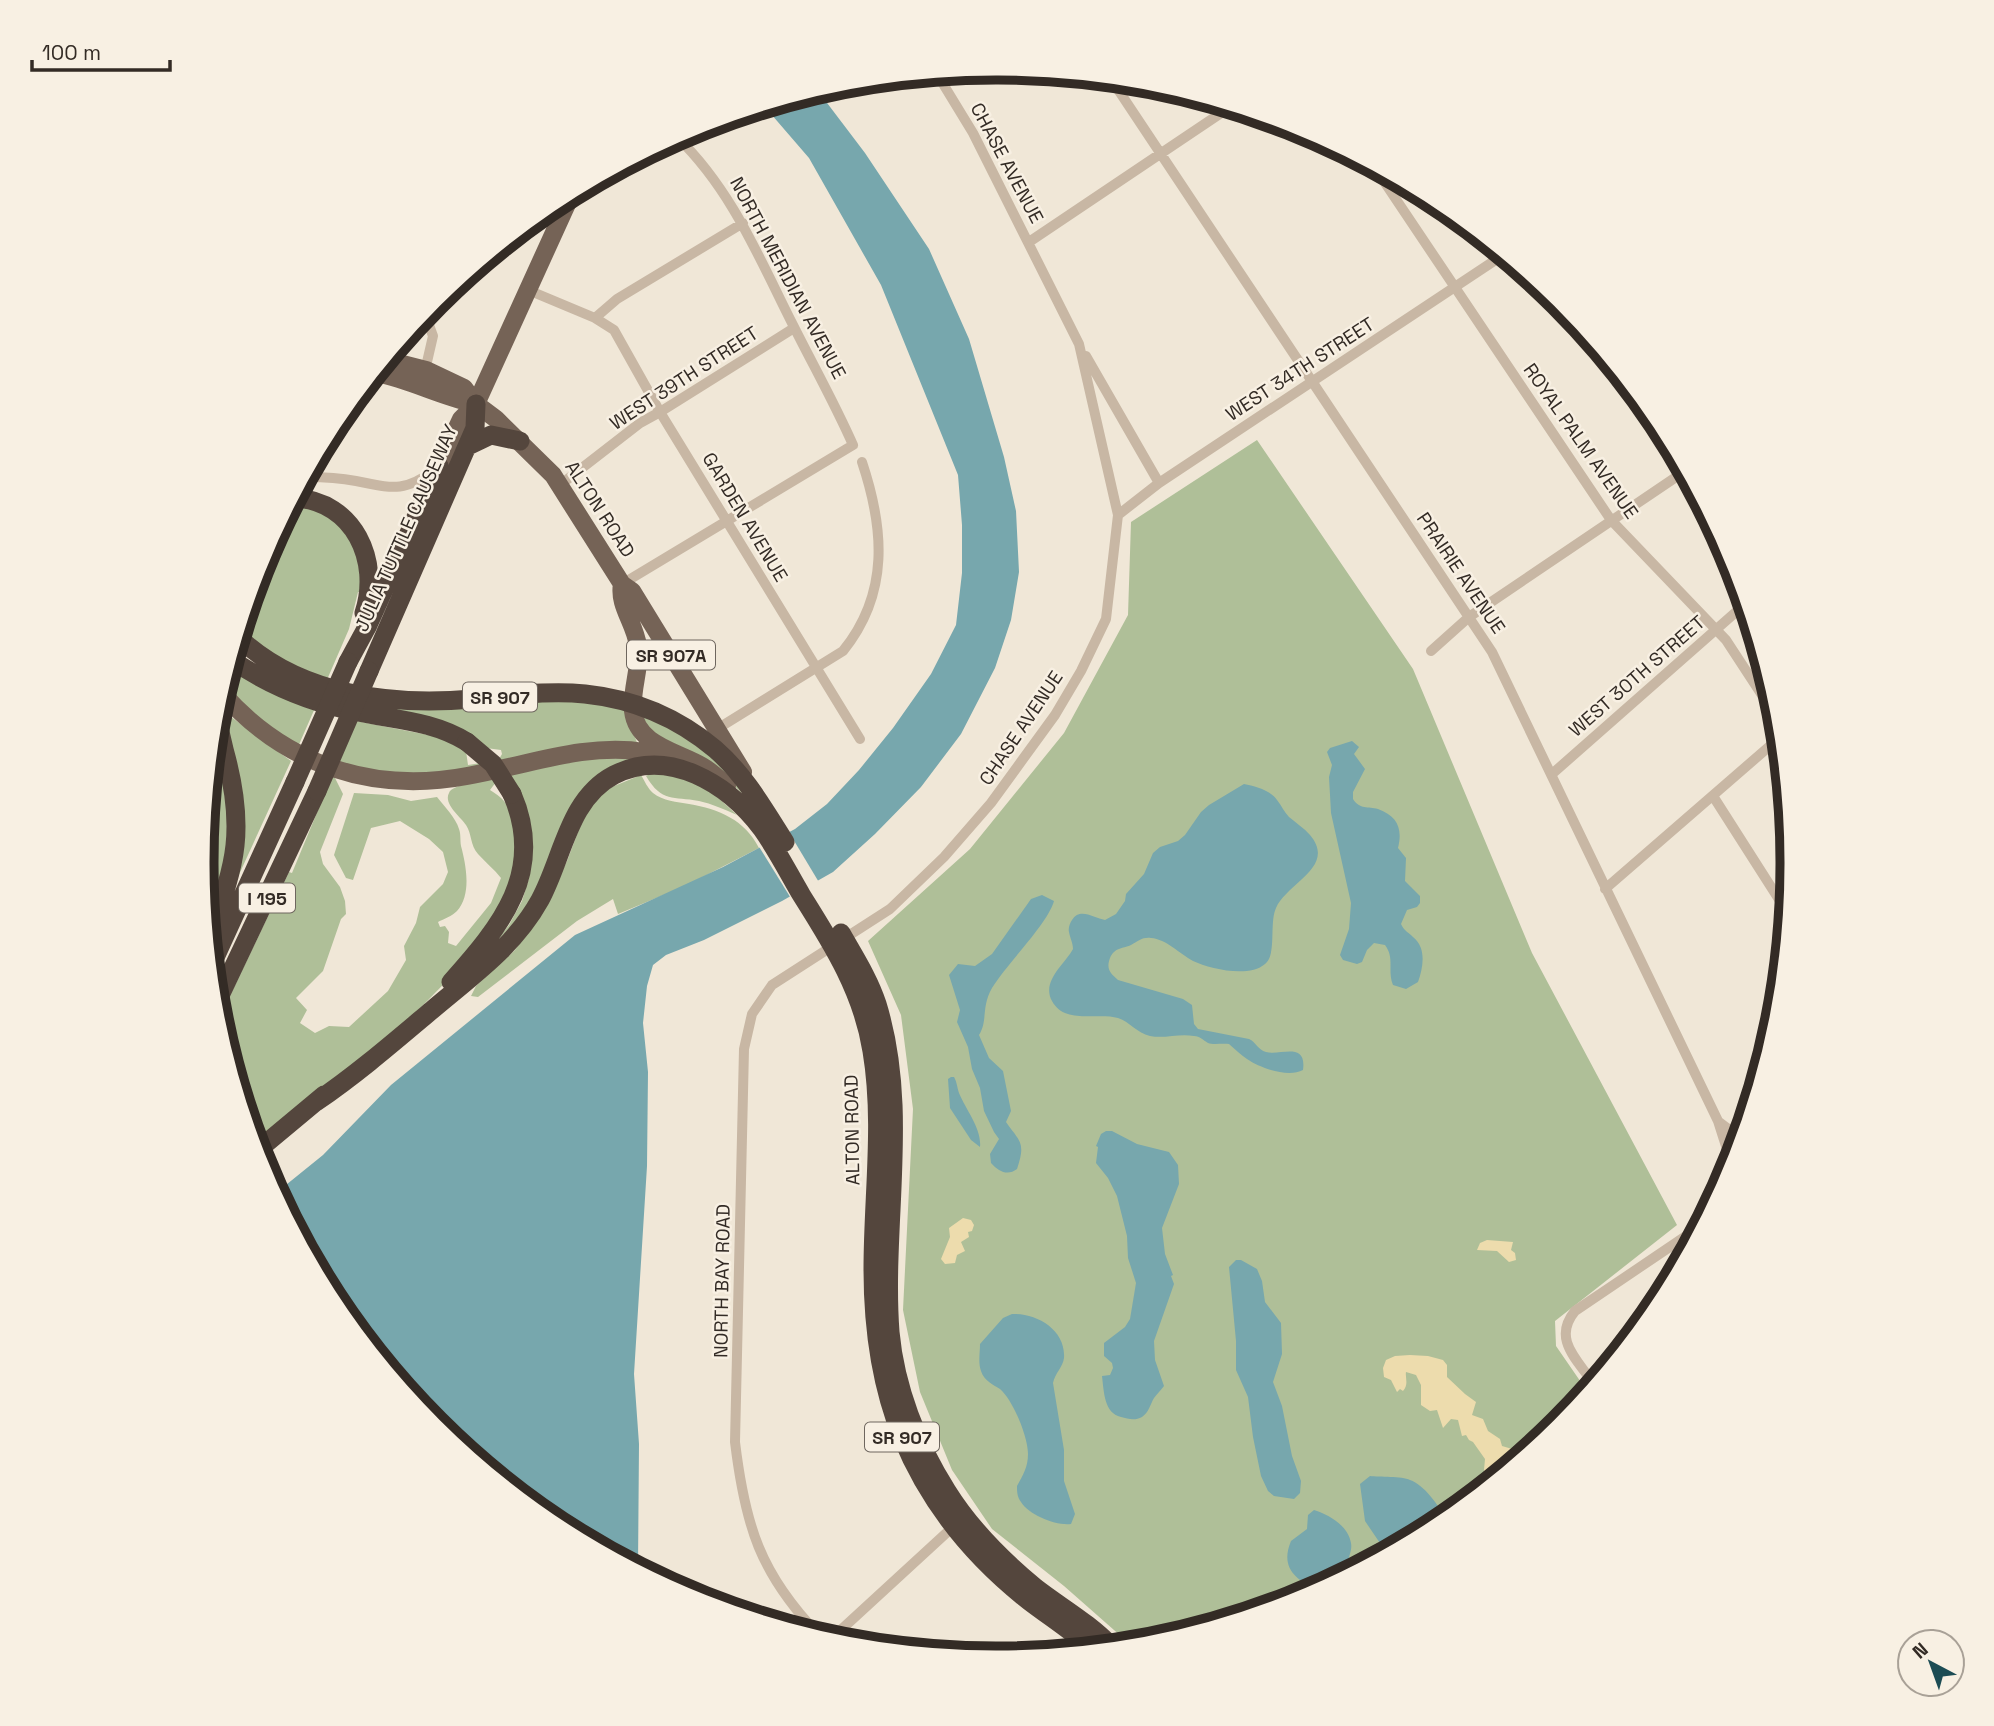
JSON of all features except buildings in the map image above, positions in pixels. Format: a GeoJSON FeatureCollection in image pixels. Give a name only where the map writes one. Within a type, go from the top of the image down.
{"type":"FeatureCollection","features":[{"type":"Feature","properties":{"kind":"highway","name":"JULIA TUTTLE CAUSEWAY"},"geometry":{"type":"LineString","coordinates":[[225,986],[317,791],[468,446],[475,428],[476,404]]}},
{"type":"Feature","properties":{"kind":"highway"},"geometry":{"type":"LineString","coordinates":[[468,446],[491,435],[520,441]]}},
{"type":"Feature","properties":{"kind":"highway","name":"JULIA TUTTLE CAUSEWAY"},"geometry":{"type":"LineString","coordinates":[[219,948],[439,466]]}},
{"type":"Feature","properties":{"kind":"highway"},"geometry":{"type":"LineString","coordinates":[[304,499],[330,507],[354,529],[364,546],[369,569],[369,591],[350,659]]}},
{"type":"Feature","properties":{"kind":"highway"},"geometry":{"type":"LineString","coordinates":[[246,644],[268,661],[306,681]]}},
{"type":"Feature","properties":{"kind":"highway"},"geometry":{"type":"LineString","coordinates":[[240,665],[265,680],[307,698],[359,713],[421,723],[446,731],[467,742],[493,764],[512,794],[520,815],[524,848],[519,885],[504,916],[451,982],[399,1031],[267,1143]]}},
{"type":"Feature","properties":{"kind":"highway","name":"SR 907"},"geometry":{"type":"LineString","coordinates":[[306,681],[351,694],[402,701],[448,701],[558,693],[595,695],[633,703],[664,715],[700,737],[732,766],[754,794]]}},
{"type":"Feature","properties":{"kind":"highway"},"geometry":{"type":"LineString","coordinates":[[216,917],[228,887],[237,843],[235,795],[223,751]]}},
{"type":"Feature","properties":{"kind":"highway"},"geometry":{"type":"LineString","coordinates":[[316,1102],[348,1080],[503,951],[525,924],[542,896],[580,807],[594,789],[611,777],[658,764],[679,768],[725,793],[767,826]]}},
{"type":"Feature","properties":{"kind":"highway","name":"ALTON ROAD"},"geometry":{"type":"LineString","coordinates":[[754,794],[767,826],[839,943],[857,992],[872,1049],[878,1104],[873,1269],[876,1336],[888,1395],[901,1435],[919,1474],[959,1522],[1038,1589],[1073,1612],[1097,1639]]}},
{"type":"Feature","properties":{"kind":"main road"},"geometry":{"type":"LineString","coordinates":[[476,404],[564,211]]}},
{"type":"Feature","properties":{"kind":"main road","name":"ALTON ROAD"},"geometry":{"type":"LineString","coordinates":[[395,364],[423,377]]}},
{"type":"Feature","properties":{"kind":"main road","name":"ALTON ROAD"},"geometry":{"type":"LineString","coordinates":[[387,374],[423,377],[464,388],[476,404],[549,470],[622,584],[632,591],[738,762],[754,794]]}},
{"type":"Feature","properties":{"kind":"main road","name":"JULIA TUTTLE CAUSEWAY"},"geometry":{"type":"LineString","coordinates":[[439,466],[461,419],[476,404]]}},
{"type":"Feature","properties":{"kind":"main road","name":"ALTON ROAD"},"geometry":{"type":"LineString","coordinates":[[622,584],[620,597],[638,646],[633,703],[636,725],[645,737],[704,767],[767,826]]}},
{"type":"Feature","properties":{"kind":"main road","name":"SR 907"},"geometry":{"type":"LineString","coordinates":[[243,652],[282,673],[306,681]]}},
{"type":"Feature","properties":{"kind":"main road","name":"SR 907"},"geometry":{"type":"LineString","coordinates":[[232,703],[246,718],[282,745],[335,769],[378,780],[416,782],[449,779],[575,754],[621,750],[646,752],[672,759],[726,786]]}},
{"type":"Feature","properties":{"kind":"street","name":"CHASE AVENUE"},"geometry":{"type":"LineString","coordinates":[[942,82],[973,132],[1079,344],[1159,482]]}},
{"type":"Feature","properties":{"kind":"street","name":"PRAIRIE AVENUE"},"geometry":{"type":"LineString","coordinates":[[1119,90],[1492,652],[1718,1121],[1726,1146]]}},
{"type":"Feature","properties":{"kind":"street"},"geometry":{"type":"LineString","coordinates":[[1029,242],[1220,113]]}},
{"type":"Feature","properties":{"kind":"street","name":"NORTH MERIDIAN AVENUE"},"geometry":{"type":"LineString","coordinates":[[685,146],[721,188],[743,223],[794,328],[824,382],[853,446],[726,520]]}},
{"type":"Feature","properties":{"kind":"street","name":"ROYAL PALM AVENUE"},"geometry":{"type":"LineString","coordinates":[[1386,184],[1611,520],[1716,629],[1760,694]]}},
{"type":"Feature","properties":{"kind":"street"},"geometry":{"type":"LineString","coordinates":[[595,318],[617,299],[743,223]]}},
{"type":"Feature","properties":{"kind":"street","name":"WEST 34TH STREET"},"geometry":{"type":"LineString","coordinates":[[1118,515],[1159,482],[1495,260]]}},
{"type":"Feature","properties":{"kind":"street","name":"GARDEN AVENUE"},"geometry":{"type":"LineString","coordinates":[[528,290],[595,318],[614,330],[660,412],[860,739]]}},
{"type":"Feature","properties":{"kind":"street"},"geometry":{"type":"LineString","coordinates":[[423,377],[433,336],[429,326]]}},
{"type":"Feature","properties":{"kind":"street","name":"WEST 39TH STREET"},"geometry":{"type":"LineString","coordinates":[[560,485],[640,423],[794,328]]}},
{"type":"Feature","properties":{"kind":"street","name":"CHASE AVENUE"},"geometry":{"type":"LineString","coordinates":[[839,943],[890,909],[944,857],[991,803],[1055,715],[1081,671],[1106,619],[1118,515],[1079,344]]}},
{"type":"Feature","properties":{"kind":"street"},"geometry":{"type":"LineString","coordinates":[[718,729],[844,651],[859,631],[871,606],[877,576],[878,538],[872,492],[862,462]]}},
{"type":"Feature","properties":{"kind":"street"},"geometry":{"type":"LineString","coordinates":[[316,477],[397,488],[420,479],[439,466]]}},
{"type":"Feature","properties":{"kind":"street"},"geometry":{"type":"LineString","coordinates":[[1431,651],[1469,617],[1677,476]]}},
{"type":"Feature","properties":{"kind":"street"},"geometry":{"type":"LineString","coordinates":[[622,584],[726,520]]}},
{"type":"Feature","properties":{"kind":"street","name":"WEST 30TH STREET"},"geometry":{"type":"LineString","coordinates":[[1552,774],[1738,610]]}},
{"type":"Feature","properties":{"kind":"street"},"geometry":{"type":"LineString","coordinates":[[1605,889],[1770,746]]}},
{"type":"Feature","properties":{"kind":"street"},"geometry":{"type":"LineString","coordinates":[[1713,796],[1779,899]]}},
{"type":"Feature","properties":{"kind":"street","name":"NORTH BAY ROAD"},"geometry":{"type":"LineString","coordinates":[[807,1622],[782,1591],[760,1553],[741,1491],[735,1442],[744,1049],[752,1014],[772,985],[839,943]]}},
{"type":"Feature","properties":{"kind":"street"},"geometry":{"type":"LineString","coordinates":[[1718,1121],[1732,1129]]}},
{"type":"Feature","properties":{"kind":"street"},"geometry":{"type":"LineString","coordinates":[[1588,1376],[1567,1345],[1564,1330],[1575,1311],[1681,1242]]}},
{"type":"Feature","properties":{"kind":"street"},"geometry":{"type":"LineString","coordinates":[[841,1629],[959,1522]]}},
{"type":"Feature","properties":{"kind":"green space"},"geometry":{"type":"Polygon","coordinates":[[[1257,440],[1413,669],[1532,953],[1677,1225],[1555,1321],[1556,1346],[1581,1383],[1513,1451],[1473,1484],[1388,1541],[1296,1586],[1200,1619],[1120,1635],[1064,1586],[992,1529],[952,1470],[920,1392],[903,1310],[913,1109],[901,1015],[868,941],[970,849],[1064,733],[1128,615],[1131,522],[1257,440]]]}},
{"type":"Feature","properties":{"kind":"green space"},"geometry":{"type":"Polygon","coordinates":[[[302,505],[335,519],[358,552],[361,592],[358,592],[349,629],[326,682],[301,672],[248,638],[274,564],[302,505]]]}},
{"type":"Feature","properties":{"kind":"green space"},"geometry":{"type":"Polygon","coordinates":[[[239,669],[315,708],[297,749],[233,698],[239,669]]]}},
{"type":"Feature","properties":{"kind":"green space"},"geometry":{"type":"Polygon","coordinates":[[[568,699],[624,709],[638,745],[498,761],[501,750],[486,748],[364,702],[568,699]]]}},
{"type":"Feature","properties":{"kind":"green space"},"geometry":{"type":"Polygon","coordinates":[[[229,715],[291,761],[237,879],[223,752],[229,715]]]}},
{"type":"Feature","properties":{"kind":"green space"},"geometry":{"type":"Polygon","coordinates":[[[648,717],[666,725],[721,763],[755,805],[731,783],[653,738],[643,718],[648,717]]]}},
{"type":"Feature","properties":{"kind":"green space"},"geometry":{"type":"Polygon","coordinates":[[[356,721],[439,737],[466,751],[468,765],[481,763],[486,768],[411,779],[336,767],[356,721]]]}},
{"type":"Feature","properties":{"kind":"green space"},"geometry":{"type":"Polygon","coordinates":[[[647,756],[601,779],[538,897],[489,950],[509,925],[522,901],[529,878],[507,773],[567,758],[647,756]]]}},
{"type":"Feature","properties":{"kind":"green space"},"geometry":{"type":"Polygon","coordinates":[[[220,767],[230,836],[215,893],[216,812],[220,767]]]}},
{"type":"Feature","properties":{"kind":"green space"},"geometry":{"type":"Polygon","coordinates":[[[653,773],[700,781],[737,815],[704,802],[669,797],[657,791],[646,776],[653,773]]]}},
{"type":"Feature","properties":{"kind":"green space"},"geometry":{"type":"Polygon","coordinates":[[[333,774],[343,794],[320,852],[323,864],[340,887],[346,914],[341,919],[323,971],[296,998],[307,1010],[300,1023],[315,1033],[329,1026],[349,1027],[388,991],[406,960],[404,946],[416,923],[420,907],[443,884],[448,872],[443,852],[429,839],[400,821],[371,828],[353,880],[346,878],[334,855],[354,793],[388,795],[411,801],[437,797],[455,821],[460,833],[466,870],[465,896],[457,911],[438,922],[440,927],[445,926],[449,932],[448,943],[456,946],[491,903],[501,878],[475,851],[468,828],[448,802],[449,793],[462,785],[494,778],[496,782],[490,790],[501,798],[511,815],[515,855],[510,881],[500,907],[469,955],[413,1015],[265,1138],[241,1066],[227,1001],[289,872],[292,873],[333,774]]]}},
{"type":"Feature","properties":{"kind":"green space"},"geometry":{"type":"Polygon","coordinates":[[[641,775],[651,791],[661,798],[711,809],[730,817],[746,830],[759,848],[685,886],[618,914],[613,899],[577,921],[478,997],[471,996],[476,986],[515,950],[541,914],[567,861],[586,811],[607,789],[641,775]]]}},
{"type":"Feature","properties":{"kind":"sand"},"geometry":{"type":"Polygon","coordinates":[[[963,1218],[971,1220],[974,1225],[972,1231],[968,1232],[969,1237],[961,1242],[965,1251],[957,1255],[955,1263],[945,1264],[941,1259],[950,1237],[949,1228],[963,1218]]]}},
{"type":"Feature","properties":{"kind":"sand"},"geometry":{"type":"Polygon","coordinates":[[[1487,1240],[1513,1242],[1511,1250],[1515,1253],[1516,1260],[1509,1262],[1497,1251],[1477,1250],[1480,1243],[1487,1240]]]}},
{"type":"Feature","properties":{"kind":"sand"},"geometry":{"type":"Polygon","coordinates":[[[1395,1356],[1428,1356],[1443,1360],[1447,1365],[1447,1377],[1476,1402],[1472,1415],[1483,1419],[1488,1431],[1500,1439],[1502,1446],[1514,1450],[1485,1474],[1485,1459],[1466,1435],[1462,1436],[1458,1420],[1451,1419],[1443,1428],[1437,1410],[1430,1411],[1421,1405],[1421,1385],[1416,1375],[1406,1372],[1405,1388],[1397,1392],[1391,1380],[1384,1377],[1386,1360],[1395,1356]]]}},
{"type":"Feature","properties":{"kind":"water"},"geometry":{"type":"Polygon","coordinates":[[[825,100],[865,153],[929,249],[969,339],[1004,457],[1016,511],[1019,572],[1011,620],[995,668],[961,734],[921,787],[833,872],[704,940],[666,955],[653,965],[647,986],[643,1023],[648,1072],[647,1166],[634,1374],[639,1444],[638,1558],[562,1514],[521,1484],[444,1416],[409,1379],[346,1298],[319,1254],[285,1186],[323,1155],[391,1085],[575,935],[723,867],[795,829],[827,804],[893,728],[931,674],[956,625],[962,573],[958,475],[881,285],[809,158],[771,114],[825,100]]]}},
{"type":"Feature","properties":{"kind":"water"},"geometry":{"type":"Polygon","coordinates":[[[1352,741],[1359,747],[1354,754],[1365,769],[1353,792],[1353,799],[1361,806],[1378,809],[1394,819],[1400,834],[1398,848],[1406,858],[1405,881],[1420,896],[1420,903],[1407,910],[1401,924],[1417,942],[1423,958],[1418,982],[1406,989],[1393,985],[1390,955],[1385,945],[1374,943],[1367,950],[1362,962],[1357,964],[1343,960],[1340,955],[1349,929],[1351,903],[1331,813],[1329,777],[1332,765],[1327,752],[1330,748],[1352,741]]]}},
{"type":"Feature","properties":{"kind":"water"},"geometry":{"type":"Polygon","coordinates":[[[1244,784],[1262,789],[1274,797],[1317,846],[1318,856],[1314,866],[1276,908],[1269,960],[1249,971],[1219,969],[1193,961],[1162,941],[1148,938],[1114,952],[1109,968],[1118,980],[1183,999],[1192,1005],[1194,1024],[1198,1029],[1249,1039],[1266,1052],[1297,1053],[1303,1061],[1303,1070],[1297,1072],[1274,1071],[1259,1066],[1229,1044],[1210,1044],[1188,1035],[1150,1036],[1118,1018],[1065,1013],[1052,1001],[1049,994],[1055,973],[1073,949],[1069,929],[1075,916],[1087,914],[1105,920],[1116,914],[1125,901],[1126,894],[1144,874],[1153,853],[1160,847],[1178,841],[1209,805],[1244,784]]]}},
{"type":"Feature","properties":{"kind":"water"},"geometry":{"type":"Polygon","coordinates":[[[1042,895],[1054,901],[1050,911],[992,988],[979,1035],[989,1058],[1003,1071],[1011,1111],[1006,1122],[1020,1143],[1021,1153],[1017,1169],[1007,1173],[991,1163],[990,1154],[999,1139],[984,1111],[968,1047],[957,1022],[960,1010],[949,975],[958,964],[975,966],[992,954],[1031,899],[1042,895]]]}},
{"type":"Feature","properties":{"kind":"water"},"geometry":{"type":"Polygon","coordinates":[[[954,1077],[976,1126],[980,1147],[971,1140],[950,1108],[948,1079],[954,1077]]]}},
{"type":"Feature","properties":{"kind":"water"},"geometry":{"type":"Polygon","coordinates":[[[1112,1131],[1137,1144],[1169,1152],[1178,1165],[1179,1184],[1162,1228],[1165,1254],[1174,1284],[1154,1341],[1155,1360],[1164,1386],[1148,1411],[1134,1419],[1115,1415],[1111,1411],[1106,1401],[1102,1376],[1110,1375],[1113,1368],[1112,1363],[1104,1356],[1104,1343],[1125,1327],[1130,1319],[1136,1283],[1128,1258],[1127,1236],[1117,1196],[1096,1163],[1096,1146],[1101,1134],[1112,1131]]]}},
{"type":"Feature","properties":{"kind":"water"},"geometry":{"type":"Polygon","coordinates":[[[1236,1260],[1257,1269],[1265,1302],[1281,1323],[1282,1354],[1273,1382],[1282,1406],[1292,1456],[1301,1481],[1300,1493],[1294,1499],[1274,1496],[1268,1491],[1261,1476],[1248,1397],[1236,1370],[1229,1267],[1236,1260]]]}},
{"type":"Feature","properties":{"kind":"water"},"geometry":{"type":"Polygon","coordinates":[[[1012,1314],[1031,1317],[1048,1325],[1060,1339],[1063,1348],[1064,1358],[1053,1383],[1064,1450],[1064,1481],[1075,1514],[1071,1524],[1043,1519],[1025,1507],[1020,1500],[1017,1486],[1028,1459],[1025,1438],[1010,1401],[984,1377],[980,1368],[980,1344],[1003,1318],[1012,1314]]]}},
{"type":"Feature","properties":{"kind":"water"},"geometry":{"type":"Polygon","coordinates":[[[1370,1476],[1406,1479],[1421,1486],[1439,1509],[1381,1545],[1365,1521],[1360,1484],[1370,1476]]]}},
{"type":"Feature","properties":{"kind":"water"},"geometry":{"type":"Polygon","coordinates":[[[1314,1510],[1332,1518],[1346,1531],[1351,1547],[1348,1562],[1304,1582],[1296,1577],[1287,1558],[1291,1541],[1307,1529],[1308,1515],[1314,1510]]]}},
{"type":"Feature","properties":{"kind":"pier"},"geometry":{"type":"Polygon","coordinates":[[[787,829],[820,884],[792,900],[758,845],[787,829]]]}}]}
